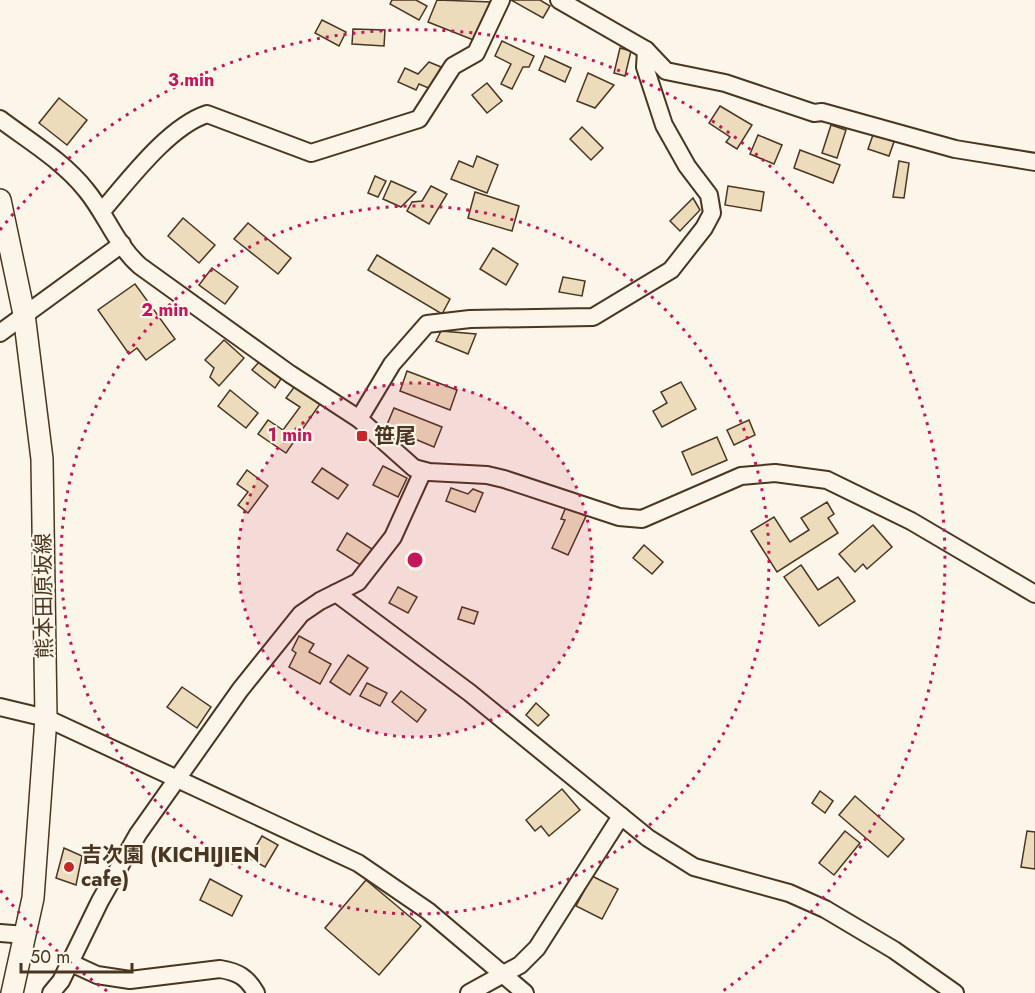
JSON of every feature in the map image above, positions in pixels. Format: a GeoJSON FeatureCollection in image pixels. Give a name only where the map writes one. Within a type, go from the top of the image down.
{"type":"FeatureCollection","features":[{"type":"Feature","properties":{"kind":"main road","name":"熊本田原坂線"},"geometry":{"type":"LineString","coordinates":[[0,200],[24,314],[42,459],[45,717],[33,898],[12,993]]}},
{"type":"Feature","properties":{"kind":"street"},"geometry":{"type":"LineString","coordinates":[[102,211],[172,135],[193,119],[207,114],[311,153],[419,119],[453,66],[476,53],[501,0]]}},
{"type":"Feature","properties":{"kind":"street"},"geometry":{"type":"LineString","coordinates":[[559,0],[646,50],[666,71],[725,83],[814,113],[822,112],[955,148],[1035,162]]}},
{"type":"Feature","properties":{"kind":"street"},"geometry":{"type":"LineString","coordinates":[[359,419],[392,363],[427,324],[470,319],[593,317],[671,270],[704,228],[712,213],[709,195],[687,165],[664,125],[645,67],[646,50]]}},
{"type":"Feature","properties":{"kind":"street"},"geometry":{"type":"LineString","coordinates":[[0,118],[28,137],[85,188],[102,211],[128,255],[140,266],[290,374],[359,419],[414,468],[423,471],[488,475],[609,514],[642,519],[741,476],[775,473],[827,480],[911,521],[1035,594]]}},
{"type":"Feature","properties":{"kind":"street"},"geometry":{"type":"LineString","coordinates":[[0,333],[122,244]]}},
{"type":"Feature","properties":{"kind":"street"},"geometry":{"type":"LineString","coordinates":[[51,993],[71,963],[122,861],[176,778],[240,690],[301,614],[358,582],[393,537],[423,471]]}},
{"type":"Feature","properties":{"kind":"street"},"geometry":{"type":"LineString","coordinates":[[336,593],[470,693],[648,838],[694,867],[789,893],[825,909],[894,950],[955,993]]}},
{"type":"Feature","properties":{"kind":"street"},"geometry":{"type":"LineString","coordinates":[[0,707],[45,717],[358,863],[428,911],[525,993]]}},
{"type":"Feature","properties":{"kind":"street"},"geometry":{"type":"LineString","coordinates":[[469,993],[520,965],[537,948],[621,816]]}},
{"type":"Feature","properties":{"kind":"street"},"geometry":{"type":"LineString","coordinates":[[0,933],[26,935]]}},
{"type":"Feature","properties":{"kind":"street"},"geometry":{"type":"LineString","coordinates":[[71,963],[97,975],[130,980],[220,969],[233,971],[244,976],[256,993]]}},
{"type":"Feature","properties":{"kind":"building"},"geometry":{"type":"Polygon","coordinates":[[[392,0],[416,0],[427,6],[419,20],[390,4],[392,0]]]}},
{"type":"Feature","properties":{"kind":"building"},"geometry":{"type":"Polygon","coordinates":[[[437,0],[492,2],[476,41],[428,22],[437,0]]]}},
{"type":"Feature","properties":{"kind":"building"},"geometry":{"type":"Polygon","coordinates":[[[511,0],[540,0],[550,6],[543,18],[511,0]]]}},
{"type":"Feature","properties":{"kind":"building"},"geometry":{"type":"Polygon","coordinates":[[[322,20],[346,32],[339,46],[315,33],[322,20]]]}},
{"type":"Feature","properties":{"kind":"building"},"geometry":{"type":"Polygon","coordinates":[[[353,29],[385,30],[384,46],[352,44],[353,29]]]}},
{"type":"Feature","properties":{"kind":"building"},"geometry":{"type":"Polygon","coordinates":[[[502,41],[534,56],[529,67],[523,67],[512,89],[501,84],[511,64],[495,56],[502,41]]]}},
{"type":"Feature","properties":{"kind":"building"},"geometry":{"type":"Polygon","coordinates":[[[620,48],[631,51],[625,76],[614,73],[620,48]]]}},
{"type":"Feature","properties":{"kind":"building"},"geometry":{"type":"Polygon","coordinates":[[[545,56],[571,68],[565,82],[539,70],[545,56]]]}},
{"type":"Feature","properties":{"kind":"building"},"geometry":{"type":"Polygon","coordinates":[[[429,62],[441,67],[431,89],[419,84],[416,90],[398,82],[405,68],[418,74],[429,62]]]}},
{"type":"Feature","properties":{"kind":"building"},"geometry":{"type":"Polygon","coordinates":[[[588,73],[614,85],[595,108],[577,101],[588,73]]]}},
{"type":"Feature","properties":{"kind":"building"},"geometry":{"type":"Polygon","coordinates":[[[487,83],[502,101],[487,113],[472,95],[487,83]]]}},
{"type":"Feature","properties":{"kind":"building"},"geometry":{"type":"Polygon","coordinates":[[[59,98],[87,120],[67,145],[39,123],[59,98]]]}},
{"type":"Feature","properties":{"kind":"building"},"geometry":{"type":"Polygon","coordinates":[[[720,106],[752,125],[737,149],[726,142],[730,137],[709,123],[720,106]]]}},
{"type":"Feature","properties":{"kind":"building"},"geometry":{"type":"Polygon","coordinates":[[[831,125],[846,130],[837,158],[822,153],[831,125]]]}},
{"type":"Feature","properties":{"kind":"building"},"geometry":{"type":"Polygon","coordinates":[[[582,127],[603,148],[591,160],[570,139],[582,127]]]}},
{"type":"Feature","properties":{"kind":"building"},"geometry":{"type":"Polygon","coordinates":[[[874,132],[895,139],[889,156],[868,149],[874,132]]]}},
{"type":"Feature","properties":{"kind":"building"},"geometry":{"type":"Polygon","coordinates":[[[758,135],[782,145],[774,164],[750,154],[758,135]]]}},
{"type":"Feature","properties":{"kind":"building"},"geometry":{"type":"Polygon","coordinates":[[[800,150],[840,165],[833,183],[794,168],[800,150]]]}},
{"type":"Feature","properties":{"kind":"building"},"geometry":{"type":"Polygon","coordinates":[[[477,156],[498,165],[487,193],[451,179],[459,161],[473,167],[477,156]]]}},
{"type":"Feature","properties":{"kind":"building"},"geometry":{"type":"Polygon","coordinates":[[[899,161],[909,163],[904,198],[893,197],[899,161]]]}},
{"type":"Feature","properties":{"kind":"building"},"geometry":{"type":"Polygon","coordinates":[[[375,176],[386,181],[378,197],[368,193],[375,176]]]}},
{"type":"Feature","properties":{"kind":"building"},"geometry":{"type":"Polygon","coordinates":[[[391,181],[416,192],[401,207],[383,199],[391,181]]]}},
{"type":"Feature","properties":{"kind":"building"},"geometry":{"type":"Polygon","coordinates":[[[431,186],[447,194],[429,224],[407,211],[412,202],[422,201],[431,186]]]}},
{"type":"Feature","properties":{"kind":"building"},"geometry":{"type":"Polygon","coordinates":[[[728,186],[764,192],[761,211],[725,205],[728,186]]]}},
{"type":"Feature","properties":{"kind":"building"},"geometry":{"type":"Polygon","coordinates":[[[475,192],[519,206],[512,231],[468,218],[475,192]]]}},
{"type":"Feature","properties":{"kind":"building"},"geometry":{"type":"Polygon","coordinates":[[[693,198],[700,210],[680,231],[670,221],[693,198]]]}},
{"type":"Feature","properties":{"kind":"building"},"geometry":{"type":"Polygon","coordinates":[[[183,218],[215,245],[199,263],[168,236],[183,218]]]}},
{"type":"Feature","properties":{"kind":"building"},"geometry":{"type":"Polygon","coordinates":[[[248,223],[291,258],[278,274],[234,239],[248,223]]]}},
{"type":"Feature","properties":{"kind":"building"},"geometry":{"type":"Polygon","coordinates":[[[493,248],[518,264],[506,285],[480,269],[493,248]]]}},
{"type":"Feature","properties":{"kind":"building"},"geometry":{"type":"Polygon","coordinates":[[[377,255],[450,299],[442,314],[368,270],[377,255]]]}},
{"type":"Feature","properties":{"kind":"building"},"geometry":{"type":"Polygon","coordinates":[[[212,268],[238,287],[225,304],[199,285],[212,268]]]}},
{"type":"Feature","properties":{"kind":"building"},"geometry":{"type":"Polygon","coordinates":[[[563,277],[585,281],[582,296],[559,292],[563,277]]]}},
{"type":"Feature","properties":{"kind":"building"},"geometry":{"type":"Polygon","coordinates":[[[135,284],[175,339],[146,360],[137,348],[129,354],[98,310],[135,284]]]}},
{"type":"Feature","properties":{"kind":"building"},"geometry":{"type":"Polygon","coordinates":[[[441,331],[476,334],[468,354],[436,341],[441,331]]]}},
{"type":"Feature","properties":{"kind":"building"},"geometry":{"type":"Polygon","coordinates":[[[224,340],[244,358],[219,386],[210,377],[214,368],[205,360],[224,340]]]}},
{"type":"Feature","properties":{"kind":"building"},"geometry":{"type":"Polygon","coordinates":[[[259,362],[281,379],[275,388],[252,370],[259,362]]]}},
{"type":"Feature","properties":{"kind":"building"},"geometry":{"type":"Polygon","coordinates":[[[407,371],[457,390],[450,410],[400,391],[407,371]]]}},
{"type":"Feature","properties":{"kind":"building"},"geometry":{"type":"Polygon","coordinates":[[[681,382],[696,409],[662,427],[653,411],[667,403],[661,392],[681,382]]]}},
{"type":"Feature","properties":{"kind":"building"},"geometry":{"type":"Polygon","coordinates":[[[295,386],[320,404],[286,453],[258,434],[268,420],[283,430],[300,407],[286,398],[295,386]]]}},
{"type":"Feature","properties":{"kind":"building"},"geometry":{"type":"Polygon","coordinates":[[[230,390],[258,413],[246,428],[218,406],[230,390]]]}},
{"type":"Feature","properties":{"kind":"building"},"geometry":{"type":"Polygon","coordinates":[[[394,408],[442,427],[434,447],[386,427],[394,408]]]}},
{"type":"Feature","properties":{"kind":"building"},"geometry":{"type":"Polygon","coordinates":[[[749,420],[755,435],[734,445],[727,430],[749,420]]]}},
{"type":"Feature","properties":{"kind":"building"},"geometry":{"type":"Polygon","coordinates":[[[717,437],[727,460],[692,475],[682,452],[717,437]]]}},
{"type":"Feature","properties":{"kind":"building"},"geometry":{"type":"Polygon","coordinates":[[[383,466],[407,478],[398,497],[373,485],[383,466]]]}},
{"type":"Feature","properties":{"kind":"building"},"geometry":{"type":"Polygon","coordinates":[[[322,468],[348,485],[338,499],[312,482],[322,468]]]}},
{"type":"Feature","properties":{"kind":"building"},"geometry":{"type":"Polygon","coordinates":[[[247,470],[268,486],[248,513],[238,505],[248,492],[237,484],[247,470]]]}},
{"type":"Feature","properties":{"kind":"building"},"geometry":{"type":"Polygon","coordinates":[[[451,488],[468,494],[473,489],[483,493],[475,512],[446,501],[451,488]]]}},
{"type":"Feature","properties":{"kind":"building"},"geometry":{"type":"Polygon","coordinates":[[[827,502],[834,514],[828,518],[838,533],[777,572],[751,531],[774,517],[790,542],[809,530],[801,518],[827,502]]]}},
{"type":"Feature","properties":{"kind":"building"},"geometry":{"type":"Polygon","coordinates":[[[566,507],[586,516],[568,555],[552,548],[565,520],[561,519],[566,507]]]}},
{"type":"Feature","properties":{"kind":"building"},"geometry":{"type":"Polygon","coordinates":[[[873,525],[892,547],[867,569],[863,564],[855,572],[839,554],[873,525]]]}},
{"type":"Feature","properties":{"kind":"building"},"geometry":{"type":"Polygon","coordinates":[[[347,533],[372,549],[362,566],[337,550],[347,533]]]}},
{"type":"Feature","properties":{"kind":"building"},"geometry":{"type":"Polygon","coordinates":[[[644,545],[663,562],[652,574],[633,558],[644,545]]]}},
{"type":"Feature","properties":{"kind":"building"},"geometry":{"type":"Polygon","coordinates":[[[801,565],[818,590],[838,577],[855,601],[819,626],[784,577],[801,565]]]}},
{"type":"Feature","properties":{"kind":"building"},"geometry":{"type":"Polygon","coordinates":[[[398,587],[417,597],[408,613],[389,603],[398,587]]]}},
{"type":"Feature","properties":{"kind":"building"},"geometry":{"type":"Polygon","coordinates":[[[462,607],[478,612],[474,624],[458,619],[462,607]]]}},
{"type":"Feature","properties":{"kind":"building"},"geometry":{"type":"Polygon","coordinates":[[[299,636],[314,644],[309,652],[331,664],[320,684],[289,667],[296,653],[292,650],[299,636]]]}},
{"type":"Feature","properties":{"kind":"building"},"geometry":{"type":"Polygon","coordinates":[[[348,655],[368,668],[350,695],[330,682],[348,655]]]}},
{"type":"Feature","properties":{"kind":"building"},"geometry":{"type":"Polygon","coordinates":[[[367,683],[387,693],[380,706],[360,696],[367,683]]]}},
{"type":"Feature","properties":{"kind":"building"},"geometry":{"type":"Polygon","coordinates":[[[182,687],[211,707],[197,728],[167,707],[182,687]]]}},
{"type":"Feature","properties":{"kind":"building"},"geometry":{"type":"Polygon","coordinates":[[[401,691],[426,710],[417,722],[392,702],[401,691]]]}},
{"type":"Feature","properties":{"kind":"building"},"geometry":{"type":"Polygon","coordinates":[[[536,703],[549,715],[538,726],[526,715],[536,703]]]}},
{"type":"Feature","properties":{"kind":"building"},"geometry":{"type":"Polygon","coordinates":[[[562,789],[580,810],[549,836],[541,826],[535,831],[526,820],[562,789]]]}},
{"type":"Feature","properties":{"kind":"building"},"geometry":{"type":"Polygon","coordinates":[[[820,791],[833,801],[825,813],[812,803],[820,791]]]}},
{"type":"Feature","properties":{"kind":"building"},"geometry":{"type":"Polygon","coordinates":[[[855,796],[904,839],[888,857],[839,815],[855,796]]]}},
{"type":"Feature","properties":{"kind":"building"},"geometry":{"type":"Polygon","coordinates":[[[845,831],[860,843],[834,875],[819,863],[845,831]]]}},
{"type":"Feature","properties":{"kind":"building"},"geometry":{"type":"Polygon","coordinates":[[[1027,831],[1035,832],[1035,869],[1021,867],[1027,831]]]}},
{"type":"Feature","properties":{"kind":"building"},"geometry":{"type":"Polygon","coordinates":[[[262,836],[278,845],[265,867],[249,858],[262,836]]]}},
{"type":"Feature","properties":{"kind":"building","name":"吉次園 (KICHIJIEN cafe)"},"geometry":{"type":"Polygon","coordinates":[[[64,848],[82,856],[76,885],[56,878],[64,848]]]}},
{"type":"Feature","properties":{"kind":"building"},"geometry":{"type":"Polygon","coordinates":[[[592,876],[618,889],[602,919],[576,906],[592,876]]]}},
{"type":"Feature","properties":{"kind":"building"},"geometry":{"type":"Polygon","coordinates":[[[210,879],[242,896],[232,916],[200,900],[210,879]]]}},
{"type":"Feature","properties":{"kind":"building"},"geometry":{"type":"Polygon","coordinates":[[[366,880],[421,926],[379,975],[325,928],[366,880]]]}},
{"type":"Feature","properties":{"kind":"place","name":"笹尾"},"geometry":{"type":"Point","coordinates":[362,436]}},
{"type":"Feature","properties":{"kind":"place","name":"吉次園 (KICHIJIEN cafe)"},"geometry":{"type":"Point","coordinates":[69,867]}}]}
